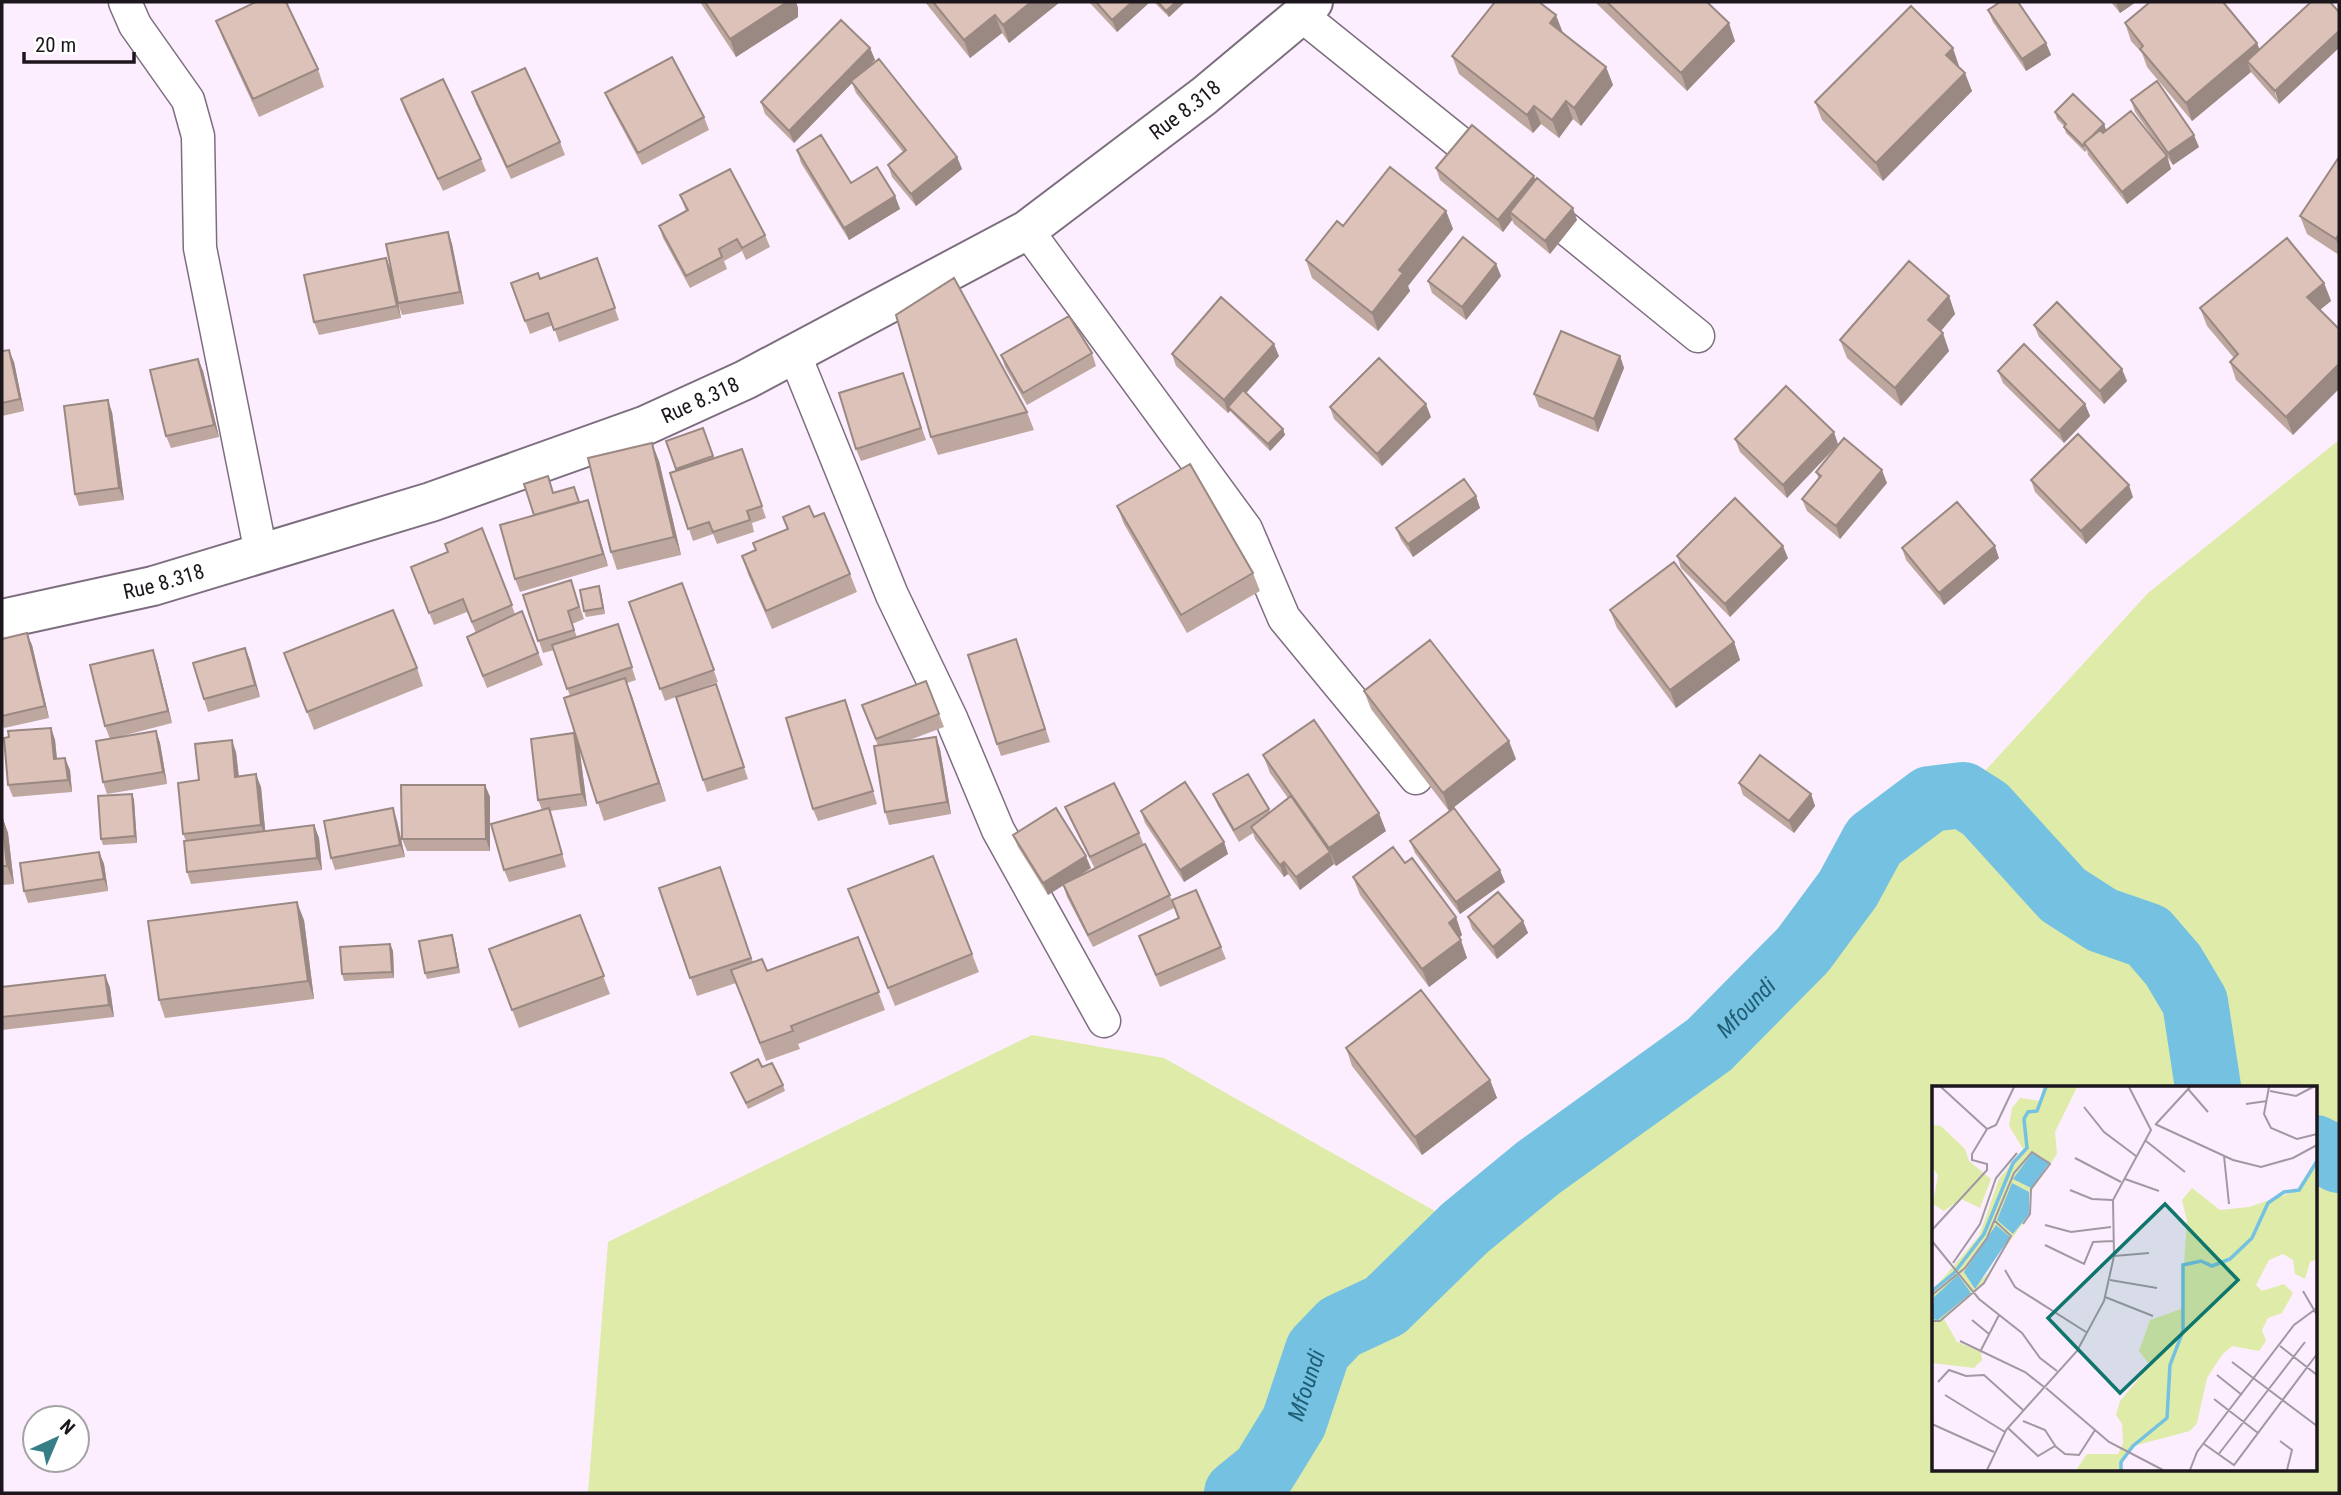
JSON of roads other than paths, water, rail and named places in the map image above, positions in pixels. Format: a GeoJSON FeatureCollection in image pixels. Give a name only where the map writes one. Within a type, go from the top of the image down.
{"type":"FeatureCollection","features":[{"type":"Feature","properties":{"kind":"main road","name":"Rue 8.318"},"geometry":{"type":"LineString","coordinates":[[2,620],[153,586],[431,502],[644,426],[745,380],[1027,230],[1204,96],[1307,8]]}},
{"type":"Feature","properties":{"kind":"street"},"geometry":{"type":"LineString","coordinates":[[125,2],[135,25],[188,100],[198,136],[200,248],[261,553]]}},
{"type":"Feature","properties":{"kind":"street"},"geometry":{"type":"LineString","coordinates":[[1307,8],[1699,336]]}},
{"type":"Feature","properties":{"kind":"street"},"geometry":{"type":"LineString","coordinates":[[1027,230],[1246,529],[1284,618],[1416,778]]}},
{"type":"Feature","properties":{"kind":"street"},"geometry":{"type":"LineString","coordinates":[[794,353],[892,595],[951,718],[998,830],[1104,1021]]}},
{"type":"Feature","properties":{"kind":"waterway","name":"Mfoundi"},"geometry":{"type":"LineString","coordinates":[[1237,1493],[1264,1471],[1294,1422],[1318,1350],[1340,1327],[1385,1306],[1465,1228],[1538,1168],[1709,1045],[1803,950],[1848,889],[1874,841],[1930,799],[1963,795],[1985,809],[2063,895],[2102,920],[2148,936],[2173,965],[2195,1002],[2208,1086]]}},
{"type":"Feature","properties":{"kind":"waterway","name":"Mfoundi"},"geometry":{"type":"LineString","coordinates":[[2316,1148],[2339,1160]]}}]}
